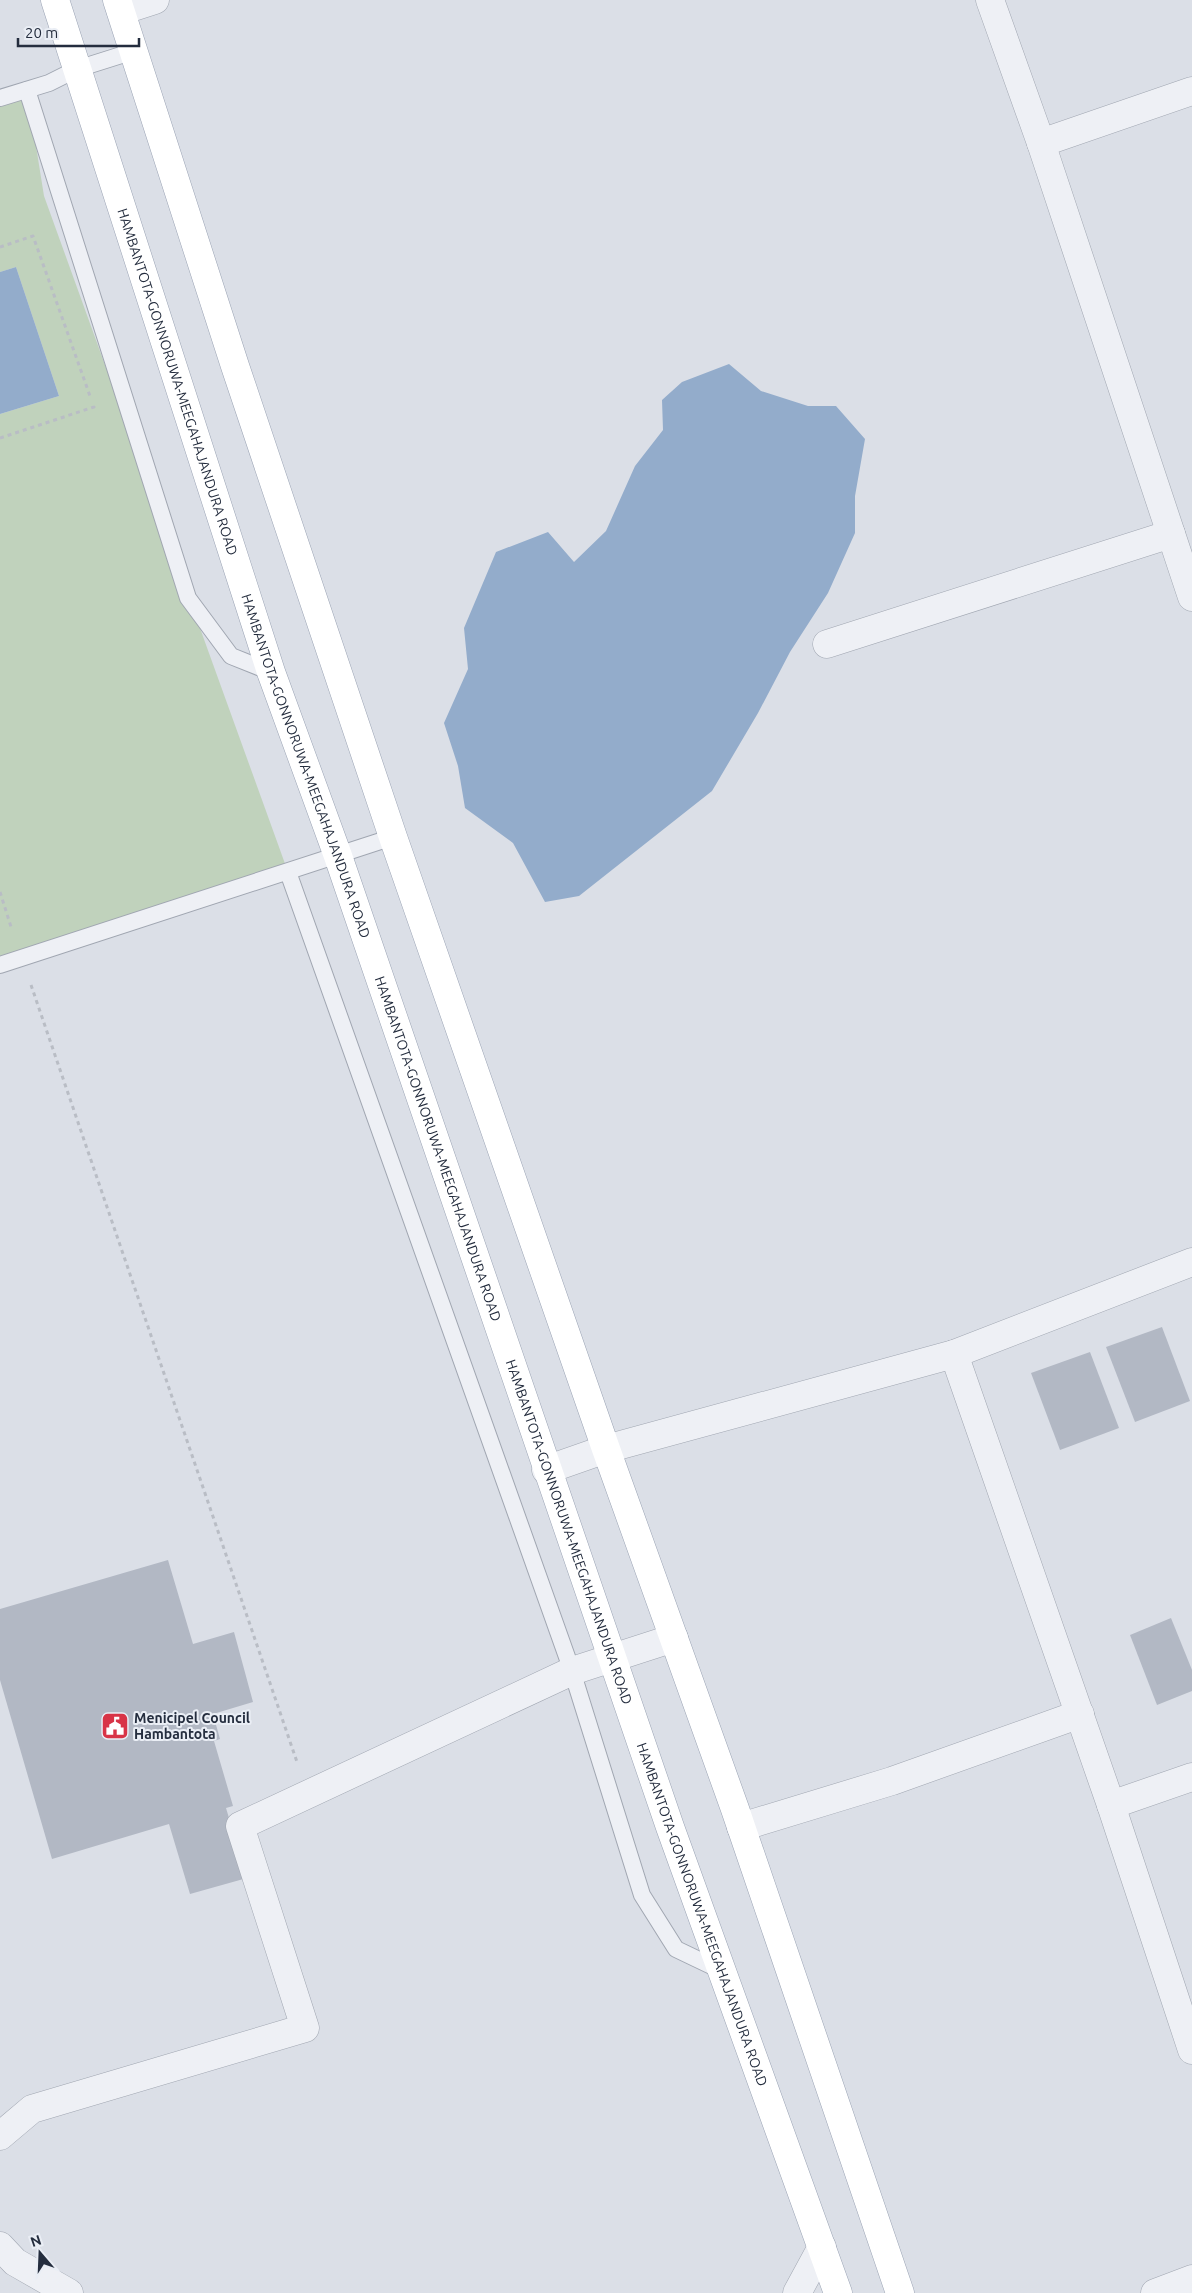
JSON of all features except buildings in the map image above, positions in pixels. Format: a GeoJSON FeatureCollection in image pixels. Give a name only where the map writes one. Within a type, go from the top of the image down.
{"type":"FeatureCollection","features":[{"type":"Feature","properties":{"kind":"main road","name":"HAMBANTOTA-GONNORUWA-MEEGAHAJANDURA ROAD"},"geometry":{"type":"LineString","coordinates":[[55,0],[271,672],[338,856],[611,1659],[838,2293]]}},
{"type":"Feature","properties":{"kind":"main road"},"geometry":{"type":"LineString","coordinates":[[119,6],[236,366],[393,837],[606,1449],[741,1827],[900,2293]]}},
{"type":"Feature","properties":{"kind":"street"},"geometry":{"type":"LineString","coordinates":[[119,6],[155,0]]}},
{"type":"Feature","properties":{"kind":"street"},"geometry":{"type":"LineString","coordinates":[[990,0],[1040,143],[1192,597]]}},
{"type":"Feature","properties":{"kind":"street"},"geometry":{"type":"LineString","coordinates":[[1040,143],[1192,91]]}},
{"type":"Feature","properties":{"kind":"street"},"geometry":{"type":"LineString","coordinates":[[827,644],[1171,534]]}},
{"type":"Feature","properties":{"kind":"street"},"geometry":{"type":"LineString","coordinates":[[546,1470],[606,1449],[954,1354],[1192,1262]]}},
{"type":"Feature","properties":{"kind":"street"},"geometry":{"type":"LineString","coordinates":[[954,1354],[1080,1714],[1192,2050]]}},
{"type":"Feature","properties":{"kind":"street"},"geometry":{"type":"LineString","coordinates":[[0,2136],[32,2110],[305,2028],[240,1826],[572,1671],[674,1638]]}},
{"type":"Feature","properties":{"kind":"street"},"geometry":{"type":"LineString","coordinates":[[741,1827],[892,1781],[1080,1714]]}},
{"type":"Feature","properties":{"kind":"street"},"geometry":{"type":"LineString","coordinates":[[1111,1805],[1192,1777]]}},
{"type":"Feature","properties":{"kind":"street"},"geometry":{"type":"LineString","coordinates":[[0,2246],[15,2262],[70,2293]]}},
{"type":"Feature","properties":{"kind":"street"},"geometry":{"type":"LineString","coordinates":[[797,2293],[822,2247]]}},
{"type":"Feature","properties":{"kind":"street"},"geometry":{"type":"LineString","coordinates":[[1155,2293],[1192,2279]]}},
{"type":"Feature","properties":{"kind":"lane"},"geometry":{"type":"LineString","coordinates":[[0,98],[49,83],[77,69],[134,51]]}},
{"type":"Feature","properties":{"kind":"lane"},"geometry":{"type":"LineString","coordinates":[[27,90],[188,598],[231,656],[271,672]]}},
{"type":"Feature","properties":{"kind":"lane"},"geometry":{"type":"LineString","coordinates":[[0,965],[393,837]]}},
{"type":"Feature","properties":{"kind":"lane"},"geometry":{"type":"LineString","coordinates":[[288,872],[572,1671],[642,1895],[676,1948],[722,1971]]}},
{"type":"Feature","properties":{"kind":"path"},"geometry":{"type":"LineString","coordinates":[[0,247],[33,236],[94,407],[0,438]]}},
{"type":"Feature","properties":{"kind":"path"},"geometry":{"type":"LineString","coordinates":[[0,892],[308,1794]]}},
{"type":"Feature","properties":{"kind":"green space"},"geometry":{"type":"Polygon","coordinates":[[[27,90],[44,196],[288,872],[0,965],[0,414],[59,396],[16,267],[0,272],[0,98],[27,90]]]}},
{"type":"Feature","properties":{"kind":"water"},"geometry":{"type":"Polygon","coordinates":[[[16,267],[59,396],[0,414],[0,272],[16,267]]]}},
{"type":"Feature","properties":{"kind":"water"},"geometry":{"type":"Polygon","coordinates":[[[729,364],[761,391],[808,406],[836,406],[865,439],[855,496],[855,533],[828,593],[790,652],[758,713],[712,791],[579,896],[545,902],[513,843],[465,808],[458,766],[444,723],[468,669],[464,628],[496,552],[548,532],[574,562],[606,531],[635,466],[663,430],[662,400],[682,382],[729,364]]]}},
{"type":"Feature","properties":{"kind":"place","name":"Menicipel Council Hambantota"},"geometry":{"type":"Point","coordinates":[115,1726]}}]}
